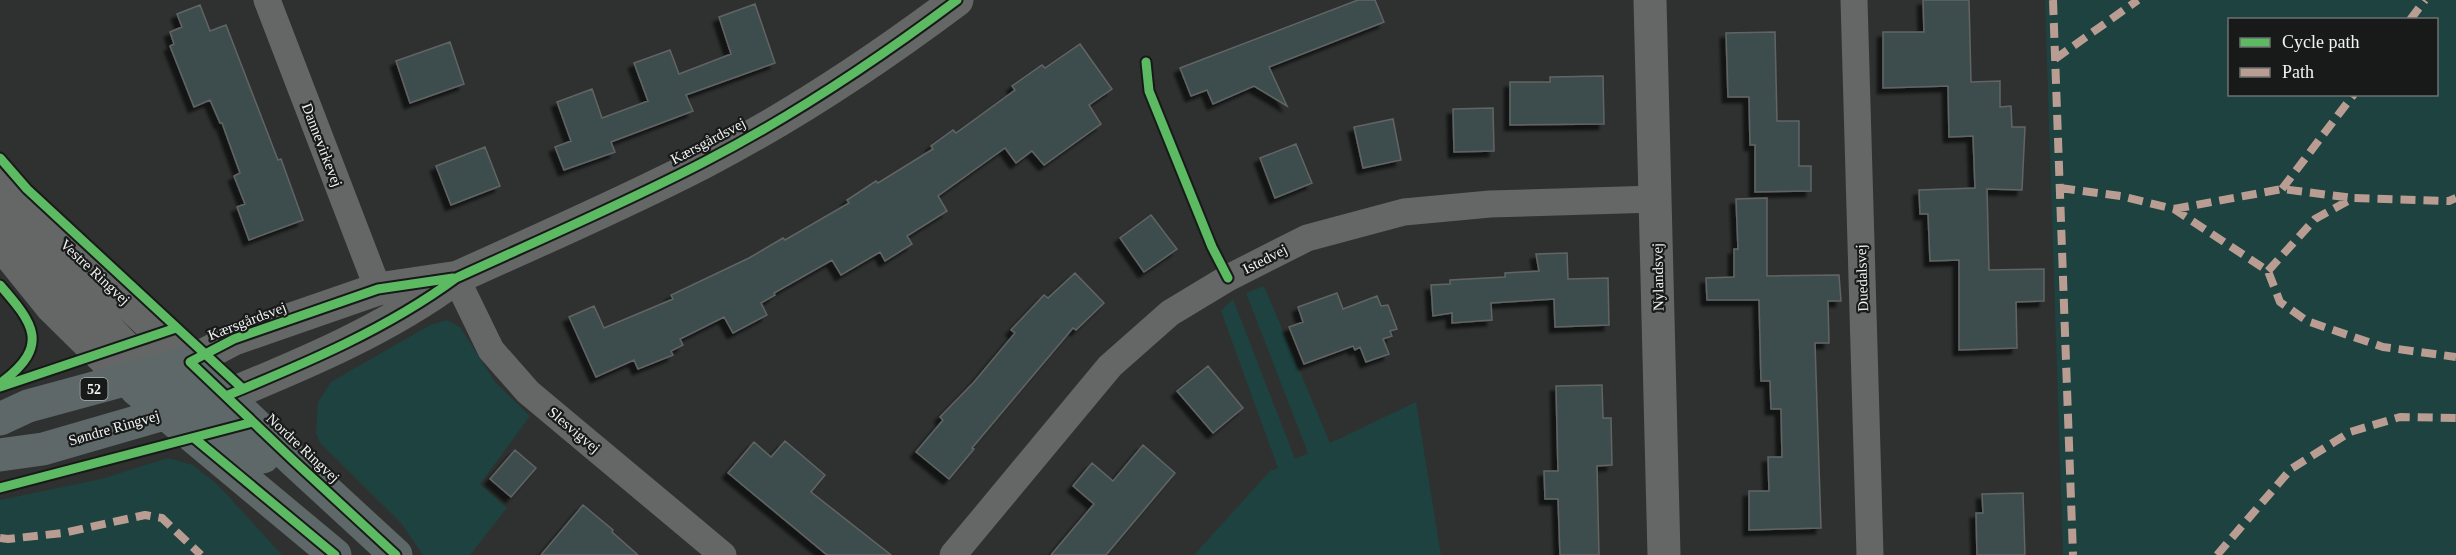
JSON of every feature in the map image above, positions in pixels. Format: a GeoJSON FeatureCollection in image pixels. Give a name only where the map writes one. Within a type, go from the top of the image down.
{"type":"FeatureCollection","features":[{"type":"Feature","properties":{"kind":"main road","name":"52"},"geometry":{"type":"LineString","coordinates":[[0,419],[28,406],[190,362]]}},
{"type":"Feature","properties":{"kind":"main road","name":"Nordre Ringvej"},"geometry":{"type":"LineString","coordinates":[[190,362],[213,400],[396,555]]}},
{"type":"Feature","properties":{"kind":"main road","name":"52"},"geometry":{"type":"LineString","coordinates":[[141,376],[165,414],[335,555]]}},
{"type":"Feature","properties":{"kind":"main road"},"geometry":{"type":"LineString","coordinates":[[141,376],[213,400],[227,429],[269,461],[361,549],[371,555]]}},
{"type":"Feature","properties":{"kind":"main road","name":"Søndre Ringvej"},"geometry":{"type":"LineString","coordinates":[[0,455],[43,449],[213,400]]}},
{"type":"Feature","properties":{"kind":"street","name":"Dannevirkevej"},"geometry":{"type":"LineString","coordinates":[[267,0],[378,289]]}},
{"type":"Feature","properties":{"kind":"street","name":"Kærsgårdsvej"},"geometry":{"type":"LineString","coordinates":[[213,400],[391,321],[428,299],[456,278],[704,162],[794,111],[897,44],[957,0]]}},
{"type":"Feature","properties":{"kind":"street","name":"Nylandsvej"},"geometry":{"type":"LineString","coordinates":[[1650,0],[1664,555]]}},
{"type":"Feature","properties":{"kind":"street","name":"Duedalsvej"},"geometry":{"type":"LineString","coordinates":[[1854,0],[1870,555]]}},
{"type":"Feature","properties":{"kind":"street","name":"Vestre Ringvej"},"geometry":{"type":"LineString","coordinates":[[0,181],[190,362]]}},
{"type":"Feature","properties":{"kind":"street","name":"Istedvej"},"geometry":{"type":"LineString","coordinates":[[953,555],[1110,366],[1170,313],[1238,273],[1307,238],[1404,212],[1490,204],[1656,199]]}},
{"type":"Feature","properties":{"kind":"street"},"geometry":{"type":"LineString","coordinates":[[0,218],[123,345],[141,376]]}},
{"type":"Feature","properties":{"kind":"street"},"geometry":{"type":"LineString","coordinates":[[0,243],[52,307],[141,376]]}},
{"type":"Feature","properties":{"kind":"street","name":"Kærsgårdsvej"},"geometry":{"type":"LineString","coordinates":[[190,362],[234,339],[378,289],[456,278]]}},
{"type":"Feature","properties":{"kind":"street","name":"Slesvigvej"},"geometry":{"type":"LineString","coordinates":[[456,278],[491,350],[528,392],[723,555]]}},
{"type":"Feature","properties":{"kind":"shaded area"},"geometry":{"type":"Polygon","coordinates":[[[2045,0],[2456,0],[2456,555],[2063,555],[2045,0]]]}},
{"type":"Feature","properties":{"kind":"shaded area"},"geometry":{"type":"Polygon","coordinates":[[[1264,286],[1330,443],[1416,402],[1441,555],[1194,555],[1270,471],[1278,468],[1221,311],[1233,299],[1295,459],[1308,453],[1246,293],[1264,286]]]}},
{"type":"Feature","properties":{"kind":"shaded area"},"geometry":{"type":"Polygon","coordinates":[[[447,320],[460,327],[495,382],[530,416],[480,484],[507,508],[470,555],[423,555],[401,523],[321,444],[316,433],[318,402],[331,382],[430,325],[447,320]]]}},
{"type":"Feature","properties":{"kind":"shaded area"},"geometry":{"type":"Polygon","coordinates":[[[168,458],[193,465],[219,486],[282,555],[0,555],[0,500],[101,479],[168,458]]]}},
{"type":"Feature","properties":{"kind":"building"},"geometry":{"type":"Polygon","coordinates":[[[1358,0],[1375,0],[1384,22],[1269,67],[1287,106],[1254,86],[1213,104],[1207,90],[1191,96],[1180,68],[1358,0]]]}},
{"type":"Feature","properties":{"kind":"building"},"geometry":{"type":"Polygon","coordinates":[[[1923,0],[1969,0],[1971,82],[2000,81],[2000,107],[2011,106],[2012,127],[2025,127],[2022,190],[1987,189],[1989,270],[2044,269],[2044,301],[2016,302],[2017,348],[1959,350],[1959,260],[1930,261],[1928,214],[1920,214],[1919,190],[1975,188],[1973,136],[1949,137],[1948,86],[1883,88],[1883,32],[1924,32],[1923,0]]]}},
{"type":"Feature","properties":{"kind":"building"},"geometry":{"type":"Polygon","coordinates":[[[755,4],[775,63],[686,95],[693,111],[611,142],[615,152],[564,170],[555,147],[571,141],[557,102],[592,89],[602,118],[648,101],[634,63],[670,50],[679,74],[731,54],[719,17],[755,4]]]}},
{"type":"Feature","properties":{"kind":"building"},"geometry":{"type":"Polygon","coordinates":[[[200,5],[210,31],[226,25],[278,160],[281,159],[303,220],[249,240],[237,207],[245,204],[234,176],[240,173],[222,123],[210,100],[194,107],[170,46],[174,44],[170,32],[182,27],[177,14],[200,5]]]}},
{"type":"Feature","properties":{"kind":"building"},"geometry":{"type":"Polygon","coordinates":[[[1775,32],[1777,121],[1799,121],[1799,166],[1811,166],[1811,191],[1755,192],[1755,145],[1750,145],[1749,97],[1728,97],[1726,33],[1775,32]]]}},
{"type":"Feature","properties":{"kind":"building"},"geometry":{"type":"Polygon","coordinates":[[[450,42],[464,84],[410,103],[396,61],[450,42]]]}},
{"type":"Feature","properties":{"kind":"building"},"geometry":{"type":"Polygon","coordinates":[[[1080,44],[1112,89],[1089,105],[1101,124],[1044,165],[1032,151],[1016,163],[1005,148],[938,196],[947,211],[907,236],[912,244],[885,261],[880,252],[841,275],[832,260],[774,293],[775,295],[761,303],[767,315],[733,333],[724,317],[680,339],[683,345],[671,351],[673,355],[638,369],[634,360],[596,377],[569,317],[594,306],[604,328],[673,299],[671,295],[749,258],[783,238],[785,240],[849,203],[847,200],[876,181],[878,183],[933,149],[931,146],[953,130],[956,133],[1015,90],[1012,86],[1042,65],[1045,68],[1080,44]]]}},
{"type":"Feature","properties":{"kind":"building"},"geometry":{"type":"Polygon","coordinates":[[[1603,76],[1604,124],[1510,125],[1510,82],[1550,82],[1550,77],[1603,76]]]}},
{"type":"Feature","properties":{"kind":"building"},"geometry":{"type":"Polygon","coordinates":[[[1493,108],[1494,151],[1454,152],[1453,109],[1493,108]]]}},
{"type":"Feature","properties":{"kind":"building"},"geometry":{"type":"Polygon","coordinates":[[[1393,119],[1401,160],[1363,168],[1354,127],[1393,119]]]}},
{"type":"Feature","properties":{"kind":"building"},"geometry":{"type":"Polygon","coordinates":[[[1296,144],[1312,183],[1275,198],[1260,158],[1296,144]]]}},
{"type":"Feature","properties":{"kind":"building"},"geometry":{"type":"Polygon","coordinates":[[[485,147],[500,186],[451,205],[436,166],[485,147]]]}},
{"type":"Feature","properties":{"kind":"building"},"geometry":{"type":"Polygon","coordinates":[[[1767,198],[1767,276],[1839,275],[1841,301],[1828,301],[1829,343],[1815,343],[1821,528],[1749,530],[1749,491],[1769,491],[1768,457],[1782,457],[1781,409],[1771,409],[1770,381],[1761,381],[1759,300],[1707,300],[1706,278],[1734,277],[1734,249],[1738,249],[1736,199],[1767,198]]]}},
{"type":"Feature","properties":{"kind":"building"},"geometry":{"type":"Polygon","coordinates":[[[1151,215],[1177,249],[1144,272],[1120,238],[1151,215]]]}},
{"type":"Feature","properties":{"kind":"building"},"geometry":{"type":"Polygon","coordinates":[[[1567,253],[1568,279],[1608,278],[1609,325],[1555,327],[1554,299],[1491,303],[1492,320],[1452,323],[1452,313],[1433,316],[1431,285],[1450,284],[1450,280],[1505,277],[1505,273],[1539,271],[1536,254],[1567,253]]]}},
{"type":"Feature","properties":{"kind":"building"},"geometry":{"type":"Polygon","coordinates":[[[1075,273],[1104,303],[1076,330],[1073,328],[972,448],[974,449],[949,479],[916,452],[943,420],[940,417],[974,382],[1015,333],[1011,330],[1044,295],[1048,298],[1075,273]]]}},
{"type":"Feature","properties":{"kind":"building"},"geometry":{"type":"Polygon","coordinates":[[[1337,293],[1343,309],[1377,296],[1381,306],[1388,305],[1397,329],[1390,331],[1392,336],[1383,339],[1389,354],[1366,362],[1360,347],[1355,350],[1353,346],[1304,364],[1289,327],[1303,322],[1298,307],[1337,293]]]}},
{"type":"Feature","properties":{"kind":"building"},"geometry":{"type":"Polygon","coordinates":[[[1208,366],[1243,408],[1213,433],[1177,391],[1208,366]]]}},
{"type":"Feature","properties":{"kind":"building"},"geometry":{"type":"Polygon","coordinates":[[[1602,385],[1603,418],[1611,418],[1612,465],[1597,466],[1599,555],[1560,555],[1558,499],[1545,499],[1544,471],[1558,471],[1556,386],[1602,385]]]}},
{"type":"Feature","properties":{"kind":"building"},"geometry":{"type":"Polygon","coordinates":[[[785,441],[825,475],[811,492],[891,555],[827,555],[728,473],[754,442],[771,457],[785,441]]]}},
{"type":"Feature","properties":{"kind":"building"},"geometry":{"type":"Polygon","coordinates":[[[1143,445],[1175,473],[1106,555],[1051,555],[1094,504],[1073,486],[1092,463],[1113,481],[1143,445]]]}},
{"type":"Feature","properties":{"kind":"building"},"geometry":{"type":"Polygon","coordinates":[[[515,450],[536,468],[511,497],[490,479],[515,450]]]}},
{"type":"Feature","properties":{"kind":"building"},"geometry":{"type":"Polygon","coordinates":[[[2023,493],[2025,555],[1977,555],[1976,513],[1983,513],[1982,494],[2023,493]]]}},
{"type":"Feature","properties":{"kind":"building"},"geometry":{"type":"Polygon","coordinates":[[[583,505],[613,530],[612,532],[638,555],[541,555],[583,505]]]}},
{"type":"Feature","properties":{"kind":"marked path"},"geometry":{"type":"LineString","coordinates":[[2053,0],[2073,555]]}},
{"type":"Feature","properties":{"kind":"marked path"},"geometry":{"type":"LineString","coordinates":[[2055,59],[2138,0]]}},
{"type":"Feature","properties":{"kind":"marked path"},"geometry":{"type":"LineString","coordinates":[[2412,18],[2425,0]]}},
{"type":"Feature","properties":{"kind":"marked path"},"geometry":{"type":"LineString","coordinates":[[2282,189],[2352,96]]}},
{"type":"Feature","properties":{"kind":"marked path"},"geometry":{"type":"LineString","coordinates":[[2060,188],[2121,196],[2174,209],[2268,271],[2280,302],[2307,321],[2383,347],[2456,357]]}},
{"type":"Feature","properties":{"kind":"marked path"},"geometry":{"type":"LineString","coordinates":[[2174,209],[2282,189],[2353,198]]}},
{"type":"Feature","properties":{"kind":"marked path"},"geometry":{"type":"LineString","coordinates":[[2268,271],[2315,219],[2353,198],[2449,201],[2456,198]]}},
{"type":"Feature","properties":{"kind":"marked path"},"geometry":{"type":"LineString","coordinates":[[2217,555],[2291,469],[2350,432],[2400,417],[2456,418]]}},
{"type":"Feature","properties":{"kind":"marked path"},"geometry":{"type":"LineString","coordinates":[[0,538],[63,533],[145,515],[162,518],[201,555]]}},
{"type":"Feature","properties":{"kind":"cycle path"},"geometry":{"type":"LineString","coordinates":[[226,396],[345,344],[402,313],[456,278],[581,222],[704,162],[770,126],[834,86],[957,0]]}},
{"type":"Feature","properties":{"kind":"cycle path"},"geometry":{"type":"LineString","coordinates":[[1146,62],[1149,91],[1212,247],[1228,278]]}},
{"type":"Feature","properties":{"kind":"cycle path"},"geometry":{"type":"LineString","coordinates":[[0,158],[27,189],[243,389]]}},
{"type":"Feature","properties":{"kind":"cycle path"},"geometry":{"type":"LineString","coordinates":[[396,555],[190,362],[234,339],[378,289],[453,278]]}},
{"type":"Feature","properties":{"kind":"cycle path"},"geometry":{"type":"LineString","coordinates":[[0,285],[21,311],[32,334],[32,345],[27,357],[2,382]]}},
{"type":"Feature","properties":{"kind":"cycle path"},"geometry":{"type":"LineString","coordinates":[[0,387],[176,328]]}},
{"type":"Feature","properties":{"kind":"cycle path"},"geometry":{"type":"LineString","coordinates":[[0,488],[253,422]]}},
{"type":"Feature","properties":{"kind":"cycle path"},"geometry":{"type":"LineString","coordinates":[[194,438],[335,555]]}}]}
